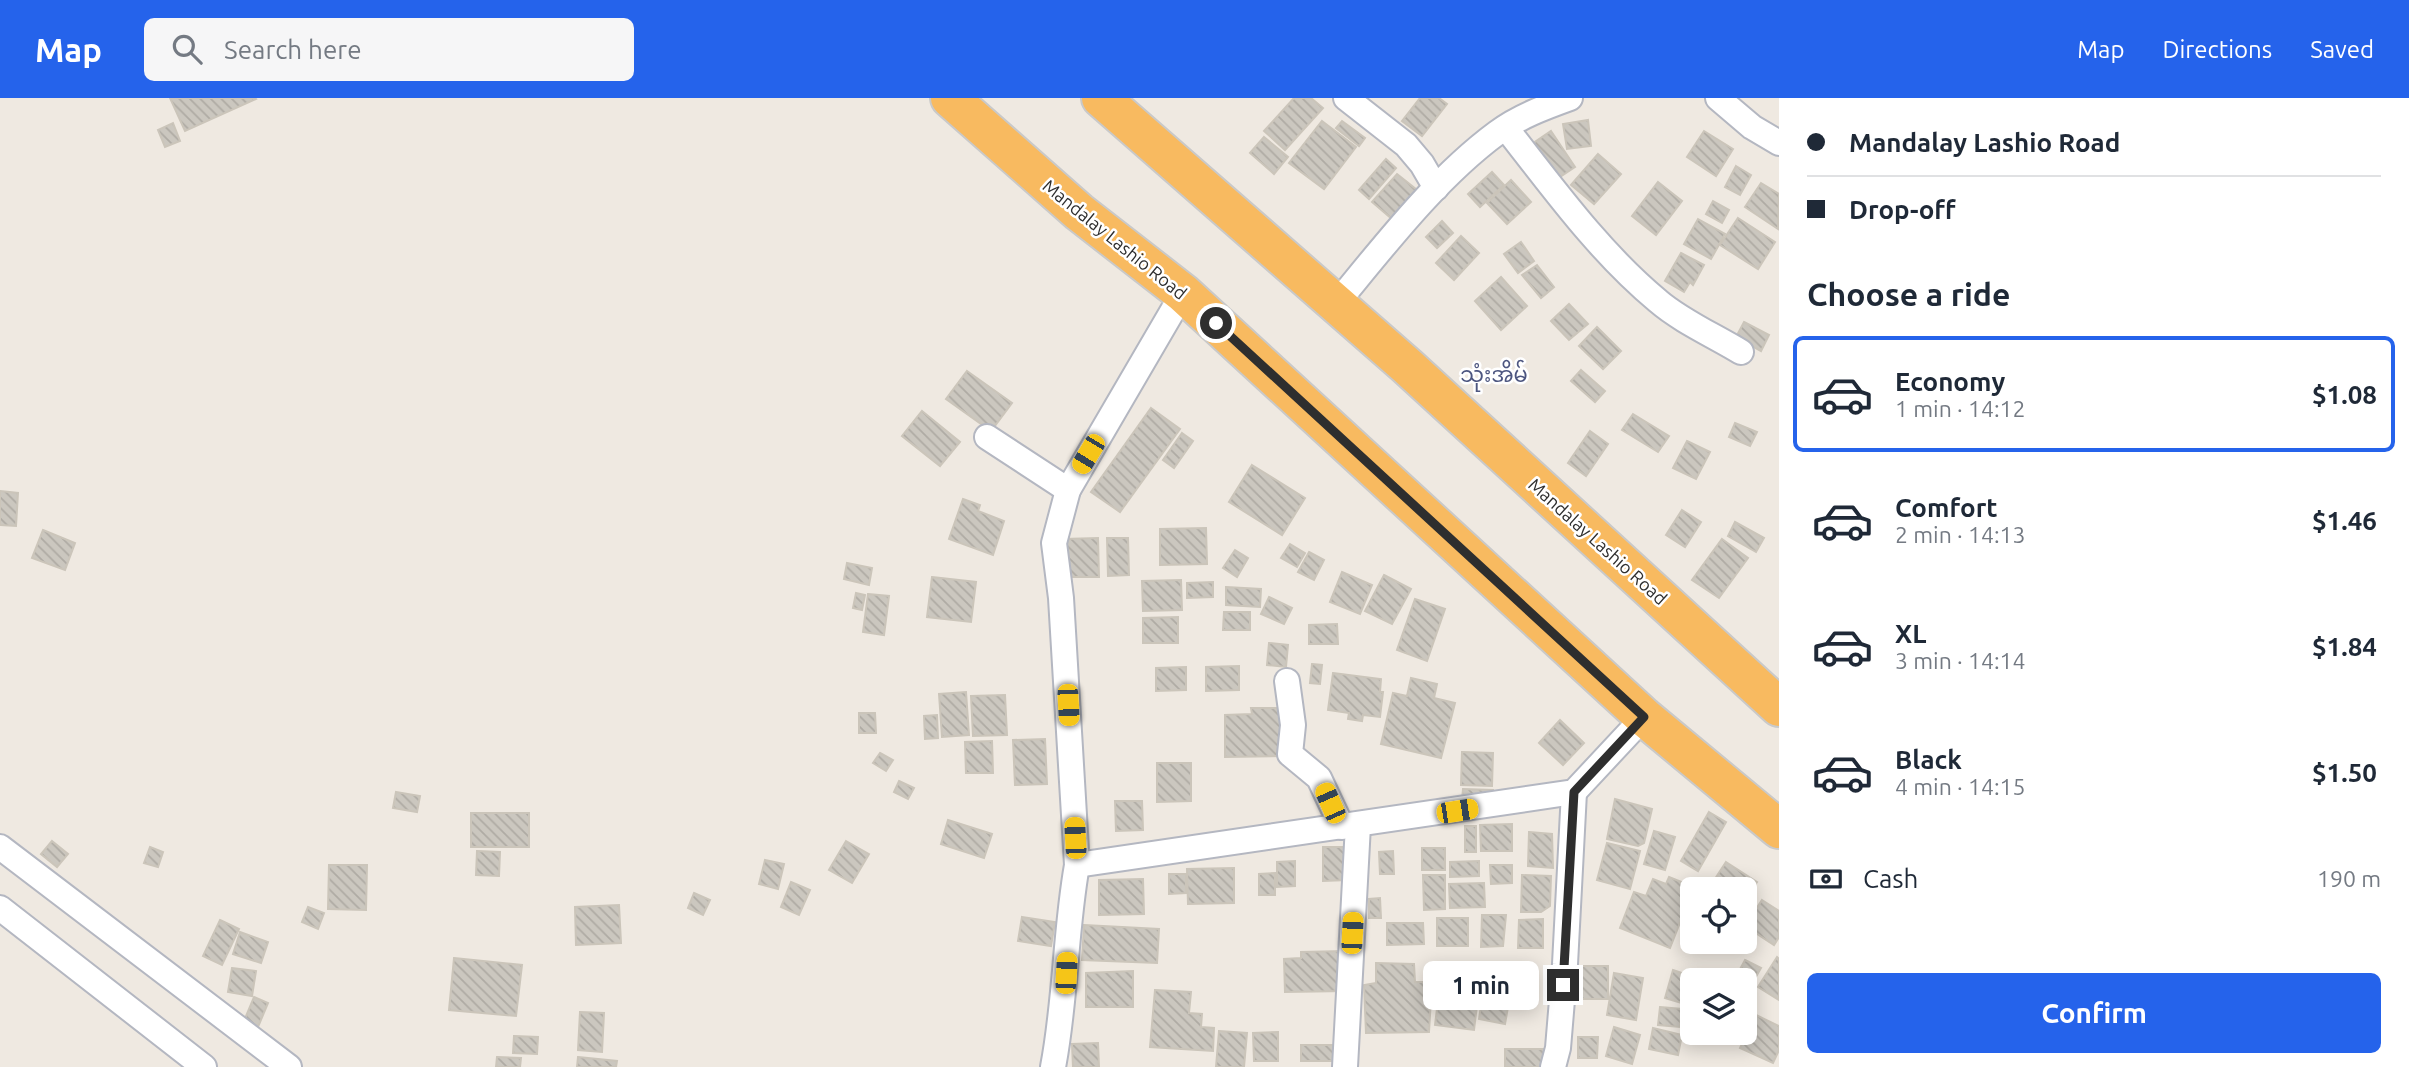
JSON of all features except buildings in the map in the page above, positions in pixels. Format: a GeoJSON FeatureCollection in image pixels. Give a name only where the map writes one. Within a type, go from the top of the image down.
{"type":"FeatureCollection","features":[{"type":"Feature","properties":{"kind":"highway","name":"Mandalay Lashio Road"},"geometry":{"type":"LineString","coordinates":[[950,98],[1079,212],[1183,293],[1644,717],[1779,829]]}},
{"type":"Feature","properties":{"kind":"highway","name":"Mandalay Lashio Road"},"geometry":{"type":"LineString","coordinates":[[1101,98],[1336,304],[1779,706]]}},
{"type":"Feature","properties":{"kind":"street"},"geometry":{"type":"LineString","coordinates":[[1346,98],[1406,145],[1422,164],[1436,188]]}},
{"type":"Feature","properties":{"kind":"street"},"geometry":{"type":"LineString","coordinates":[[1336,304],[1436,188],[1498,132],[1547,106],[1570,98]]}},
{"type":"Feature","properties":{"kind":"street"},"geometry":{"type":"LineString","coordinates":[[1718,98],[1752,127],[1779,143]]}},
{"type":"Feature","properties":{"kind":"street"},"geometry":{"type":"LineString","coordinates":[[1506,128],[1572,211],[1624,270],[1660,303],[1741,352]]}},
{"type":"Feature","properties":{"kind":"street"},"geometry":{"type":"LineString","coordinates":[[1053,1067],[1066,973],[1069,905],[1077,865],[1061,598],[1054,543],[1068,490],[1183,293]]}},
{"type":"Feature","properties":{"kind":"street"},"geometry":{"type":"LineString","coordinates":[[987,437],[1068,490]]}},
{"type":"Feature","properties":{"kind":"street"},"geometry":{"type":"LineString","coordinates":[[1287,681],[1293,725],[1290,754],[1319,778],[1350,826],[1345,1067]]}},
{"type":"Feature","properties":{"kind":"street"},"geometry":{"type":"LineString","coordinates":[[1077,865],[1574,792],[1644,717]]}},
{"type":"Feature","properties":{"kind":"street"},"geometry":{"type":"LineString","coordinates":[[1553,1067],[1558,1048],[1561,1012],[1574,792]]}},
{"type":"Feature","properties":{"kind":"street"},"geometry":{"type":"LineString","coordinates":[[0,847],[289,1067]]}},
{"type":"Feature","properties":{"kind":"street"},"geometry":{"type":"LineString","coordinates":[[0,908],[204,1067]]}},
{"type":"Feature","properties":{"kind":"district","name":"သုံးအိမ်"},"geometry":{"type":"Point","coordinates":[1494,374]}},
{"type":"Feature","properties":{"kind":"route"},"geometry":{"type":"LineString","coordinates":[[1216,323],[1644,717],[1574,792],[1563,985]]}}]}
